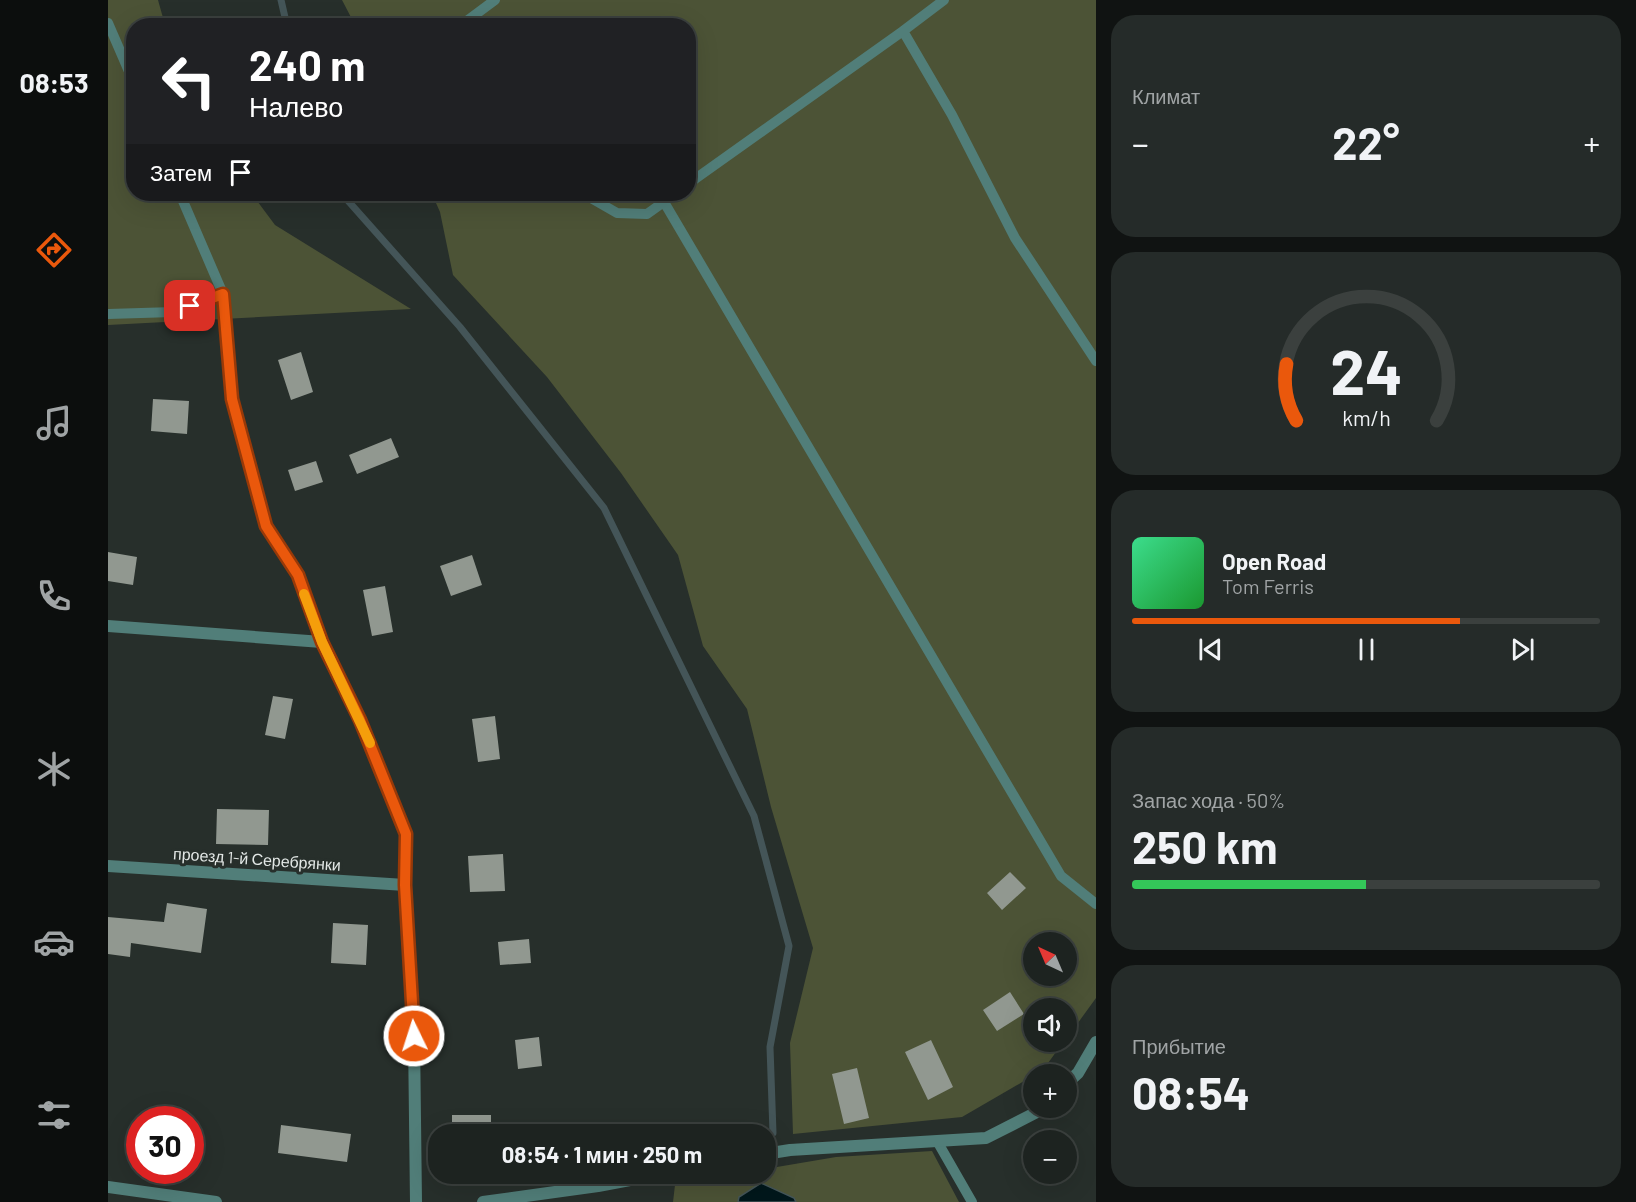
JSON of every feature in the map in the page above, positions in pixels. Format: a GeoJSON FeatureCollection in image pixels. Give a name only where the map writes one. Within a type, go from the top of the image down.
{"type":"FeatureCollection","features":[{"type":"Feature","properties":{"kind":"street"},"geometry":{"type":"LineString","coordinates":[[223,294],[232,399],[266,526],[298,575],[322,642],[360,720],[406,834],[405,885],[414,1036],[416,1202]]}},
{"type":"Feature","properties":{"kind":"street"},"geometry":{"type":"LineString","coordinates":[[108,626],[322,642]]}},
{"type":"Feature","properties":{"kind":"street","name":"проезд 1-й Серебрянки"},"geometry":{"type":"LineString","coordinates":[[108,866],[405,885]]}},
{"type":"Feature","properties":{"kind":"street"},"geometry":{"type":"LineString","coordinates":[[1077,1073],[1096,1042]]}},
{"type":"Feature","properties":{"kind":"street"},"geometry":{"type":"LineString","coordinates":[[776,1152],[986,1138],[1025,1118]]}},
{"type":"Feature","properties":{"kind":"street"},"geometry":{"type":"LineString","coordinates":[[483,1202],[608,1184]]}},
{"type":"Feature","properties":{"kind":"street"},"geometry":{"type":"LineString","coordinates":[[108,1187],[216,1202]]}},
{"type":"Feature","properties":{"kind":"lane"},"geometry":{"type":"LineString","coordinates":[[471,18],[495,0]]}},
{"type":"Feature","properties":{"kind":"lane"},"geometry":{"type":"LineString","coordinates":[[696,178],[944,0]]}},
{"type":"Feature","properties":{"kind":"lane"},"geometry":{"type":"LineString","coordinates":[[108,23],[126,65]]}},
{"type":"Feature","properties":{"kind":"lane"},"geometry":{"type":"LineString","coordinates":[[903,31],[952,115],[1015,238],[1096,360]]}},
{"type":"Feature","properties":{"kind":"lane"},"geometry":{"type":"LineString","coordinates":[[108,315],[174,312],[223,294],[183,201]]}},
{"type":"Feature","properties":{"kind":"lane"},"geometry":{"type":"LineString","coordinates":[[596,201],[617,213],[647,214],[664,202],[1061,876],[1096,904]]}},
{"type":"Feature","properties":{"kind":"lane"},"geometry":{"type":"LineString","coordinates":[[937,1141],[972,1202]]}},
{"type":"Feature","properties":{"kind":"green space"},"geometry":{"type":"Polygon","coordinates":[[[108,0],[158,0],[163,18],[126,18],[126,201],[257,201],[275,225],[411,309],[108,325],[108,0]]]}},
{"type":"Feature","properties":{"kind":"green space"},"geometry":{"type":"Polygon","coordinates":[[[342,0],[1096,0],[1096,998],[1077,1024],[1077,998],[1023,998],[1023,1052],[1056,1052],[1047,1064],[1023,1064],[1023,1082],[962,1117],[793,1134],[790,1043],[813,948],[771,807],[747,709],[703,646],[678,555],[621,473],[547,377],[453,275],[440,212],[435,201],[696,201],[696,18],[351,18],[342,0]]]}},
{"type":"Feature","properties":{"kind":"green space"},"geometry":{"type":"Polygon","coordinates":[[[932,1151],[959,1202],[673,1202],[675,1185],[776,1184],[776,1167],[836,1157],[932,1151]]]}},
{"type":"Feature","properties":{"kind":"water"},"geometry":{"type":"Polygon","coordinates":[[[763,1184],[794,1198],[796,1202],[738,1202],[739,1197],[763,1184]]]}},
{"type":"Feature","properties":{"kind":"building"},"geometry":{"type":"Polygon","coordinates":[[[301,352],[313,392],[291,400],[278,360],[301,352]]]}},
{"type":"Feature","properties":{"kind":"building"},"geometry":{"type":"Polygon","coordinates":[[[153,399],[189,401],[187,434],[151,431],[153,399]]]}},
{"type":"Feature","properties":{"kind":"building"},"geometry":{"type":"Polygon","coordinates":[[[391,438],[399,457],[357,474],[349,455],[391,438]]]}},
{"type":"Feature","properties":{"kind":"building"},"geometry":{"type":"Polygon","coordinates":[[[316,461],[323,482],[295,491],[288,470],[316,461]]]}},
{"type":"Feature","properties":{"kind":"building"},"geometry":{"type":"Polygon","coordinates":[[[108,552],[137,557],[133,585],[108,581],[108,552]]]}},
{"type":"Feature","properties":{"kind":"building"},"geometry":{"type":"Polygon","coordinates":[[[472,555],[482,585],[451,596],[440,566],[472,555]]]}},
{"type":"Feature","properties":{"kind":"building"},"geometry":{"type":"Polygon","coordinates":[[[385,586],[393,632],[372,636],[363,590],[385,586]]]}},
{"type":"Feature","properties":{"kind":"building"},"geometry":{"type":"Polygon","coordinates":[[[273,696],[293,699],[285,739],[265,735],[273,696]]]}},
{"type":"Feature","properties":{"kind":"building"},"geometry":{"type":"Polygon","coordinates":[[[495,716],[500,759],[478,762],[472,719],[495,716]]]}},
{"type":"Feature","properties":{"kind":"building"},"geometry":{"type":"Polygon","coordinates":[[[217,809],[269,810],[268,845],[216,844],[217,809]]]}},
{"type":"Feature","properties":{"kind":"building"},"geometry":{"type":"Polygon","coordinates":[[[503,854],[505,891],[470,892],[468,856],[503,854]]]}},
{"type":"Feature","properties":{"kind":"building"},"geometry":{"type":"Polygon","coordinates":[[[1010,872],[1026,888],[1002,910],[987,893],[1010,872]]]}},
{"type":"Feature","properties":{"kind":"building"},"geometry":{"type":"Polygon","coordinates":[[[167,903],[207,909],[201,953],[131,943],[130,957],[108,954],[108,917],[164,922],[167,903]]]}},
{"type":"Feature","properties":{"kind":"building"},"geometry":{"type":"Polygon","coordinates":[[[333,923],[368,925],[366,965],[331,963],[333,923]]]}},
{"type":"Feature","properties":{"kind":"building"},"geometry":{"type":"Polygon","coordinates":[[[529,939],[531,963],[500,965],[498,942],[529,939]]]}},
{"type":"Feature","properties":{"kind":"building"},"geometry":{"type":"Polygon","coordinates":[[[1010,992],[1023,1015],[997,1031],[983,1010],[1010,992]]]}},
{"type":"Feature","properties":{"kind":"building"},"geometry":{"type":"Polygon","coordinates":[[[539,1037],[542,1066],[518,1069],[515,1040],[539,1037]]]}},
{"type":"Feature","properties":{"kind":"building"},"geometry":{"type":"Polygon","coordinates":[[[931,1040],[953,1087],[928,1100],[905,1052],[931,1040]]]}},
{"type":"Feature","properties":{"kind":"building"},"geometry":{"type":"Polygon","coordinates":[[[857,1068],[869,1118],[844,1124],[832,1074],[857,1068]]]}},
{"type":"Feature","properties":{"kind":"building"},"geometry":{"type":"Polygon","coordinates":[[[452,1115],[491,1115],[491,1124],[452,1124],[452,1115]]]}},
{"type":"Feature","properties":{"kind":"building"},"geometry":{"type":"Polygon","coordinates":[[[281,1125],[351,1134],[347,1162],[278,1153],[281,1125]]]}},
{"type":"Feature","properties":{"kind":"waterway"},"geometry":{"type":"LineString","coordinates":[[281,0],[285,18]]}},
{"type":"Feature","properties":{"kind":"waterway"},"geometry":{"type":"LineString","coordinates":[[348,201],[460,327],[604,508],[754,816],[789,946],[770,1047],[773,1124]]}},
{"type":"Feature","properties":{"kind":"slow traffic"},"geometry":{"type":"LineString","coordinates":[[304,594],[322,642],[370,743]]}},
{"type":"Feature","properties":{"kind":"route"},"geometry":{"type":"LineString","coordinates":[[190,306],[223,294],[232,399],[266,526],[298,575],[322,642],[360,720],[406,834],[405,885],[414,1036]]}}]}
